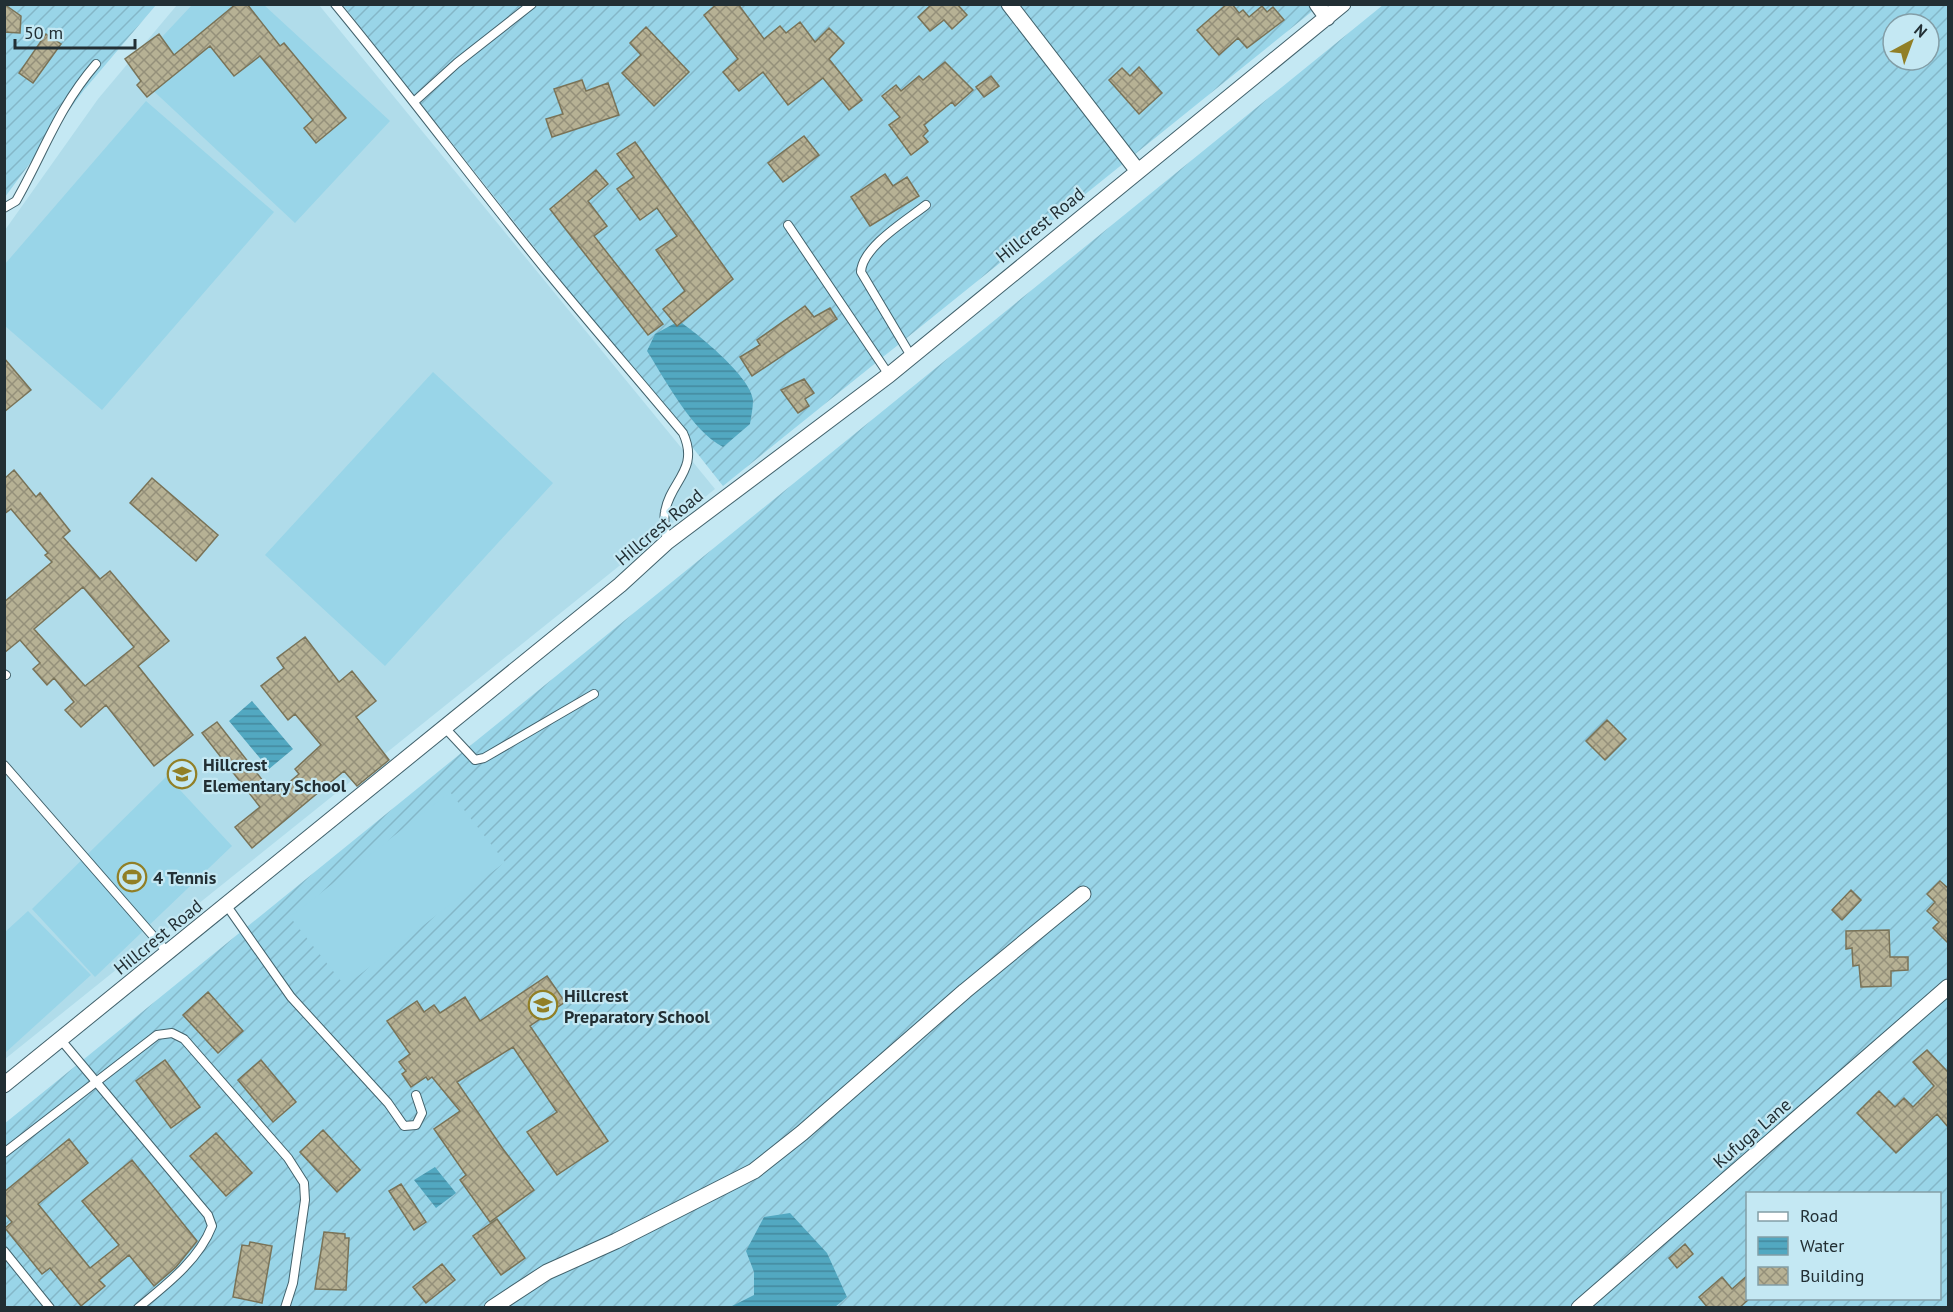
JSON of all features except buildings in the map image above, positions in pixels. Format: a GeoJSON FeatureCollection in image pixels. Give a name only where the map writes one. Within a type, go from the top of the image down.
{"type":"FeatureCollection","features":[{"type":"Feature","properties":{"kind":"street"},"geometry":{"type":"LineString","coordinates":[[1009,4],[1137,170]]}},
{"type":"Feature","properties":{"kind":"street"},"geometry":{"type":"LineString","coordinates":[[1317,4],[1327,18]]}},
{"type":"Feature","properties":{"kind":"street","name":"Hillcrest Road"},"geometry":{"type":"LineString","coordinates":[[4,1085],[169,954],[620,585],[667,542],[889,375],[1137,170],[1343,4]]}},
{"type":"Feature","properties":{"kind":"street"},"geometry":{"type":"LineString","coordinates":[[492,1308],[547,1272],[616,1241],[754,1171],[802,1133],[965,991],[1083,894]]}},
{"type":"Feature","properties":{"kind":"street","name":"Kufuga Lane"},"geometry":{"type":"LineString","coordinates":[[1579,1308],[1948,987]]}},
{"type":"Feature","properties":{"kind":"lane"},"geometry":{"type":"LineString","coordinates":[[335,4],[415,101],[434,129],[546,270],[683,433],[688,444],[689,458],[665,512],[667,542]]}},
{"type":"Feature","properties":{"kind":"lane"},"geometry":{"type":"LineString","coordinates":[[415,101],[457,63],[532,4]]}},
{"type":"Feature","properties":{"kind":"lane"},"geometry":{"type":"LineString","coordinates":[[4,208],[16,201],[63,107],[96,64]]}},
{"type":"Feature","properties":{"kind":"lane"},"geometry":{"type":"LineString","coordinates":[[911,356],[861,272],[861,263],[868,252],[926,205]]}},
{"type":"Feature","properties":{"kind":"lane"},"geometry":{"type":"LineString","coordinates":[[788,225],[889,375]]}},
{"type":"Feature","properties":{"kind":"lane"},"geometry":{"type":"LineString","coordinates":[[445,728],[475,760],[484,758],[594,694]]}},
{"type":"Feature","properties":{"kind":"lane"},"geometry":{"type":"LineString","coordinates":[[4,765],[169,954]]}},
{"type":"Feature","properties":{"kind":"lane"},"geometry":{"type":"LineString","coordinates":[[48,815],[54,808]]}},
{"type":"Feature","properties":{"kind":"lane"},"geometry":{"type":"LineString","coordinates":[[227,906],[291,997],[388,1103],[404,1126],[416,1125],[422,1113],[416,1095]]}},
{"type":"Feature","properties":{"kind":"lane"},"geometry":{"type":"LineString","coordinates":[[4,1153],[157,1035],[172,1033],[184,1039],[288,1158],[304,1183],[305,1200],[293,1283],[285,1308]]}},
{"type":"Feature","properties":{"kind":"lane"},"geometry":{"type":"LineString","coordinates":[[61,1040],[208,1215],[212,1226],[207,1239],[174,1278],[138,1308]]}},
{"type":"Feature","properties":{"kind":"lane"},"geometry":{"type":"LineString","coordinates":[[4,1251],[50,1308]]}},
{"type":"Feature","properties":{"kind":"shaded area"},"geometry":{"type":"Polygon","coordinates":[[[5,5],[156,5],[84,90],[5,197],[5,5]]]}},
{"type":"Feature","properties":{"kind":"shaded area","name":"Hillcrest Elementary School"},"geometry":{"type":"Polygon","coordinates":[[[177,5],[319,5],[715,489],[5,1059],[5,230],[98,99],[177,5]]]}},
{"type":"Feature","properties":{"kind":"shaded area"},"geometry":{"type":"Polygon","coordinates":[[[192,5],[264,5],[390,121],[295,223],[131,70],[192,5]]]}},
{"type":"Feature","properties":{"kind":"shaded area"},"geometry":{"type":"Polygon","coordinates":[[[343,5],[1320,5],[723,486],[343,5]]]}},
{"type":"Feature","properties":{"kind":"shaded area"},"geometry":{"type":"Polygon","coordinates":[[[1383,5],[1948,5],[1948,1307],[5,1307],[4,1124],[1383,5]]]}},
{"type":"Feature","properties":{"kind":"shaded area"},"geometry":{"type":"Polygon","coordinates":[[[146,101],[274,212],[102,410],[5,326],[5,264],[146,101]]]}},
{"type":"Feature","properties":{"kind":"shaded area"},"geometry":{"type":"Polygon","coordinates":[[[433,372],[553,483],[385,666],[265,555],[433,372]]]}},
{"type":"Feature","properties":{"kind":"shaded area","name":"4 Tennis"},"geometry":{"type":"Polygon","coordinates":[[[167,776],[232,846],[95,977],[32,909],[167,776]]]}},
{"type":"Feature","properties":{"kind":"shaded area"},"geometry":{"type":"Polygon","coordinates":[[[450,792],[505,862],[345,986],[290,917],[450,792]]]}},
{"type":"Feature","properties":{"kind":"shaded area"},"geometry":{"type":"Polygon","coordinates":[[[28,911],[91,975],[5,1053],[5,932],[28,911]]]}},
{"type":"Feature","properties":{"kind":"water"},"geometry":{"type":"Polygon","coordinates":[[[679,321],[734,368],[750,391],[753,400],[750,424],[723,447],[712,440],[690,418],[647,351],[655,334],[679,321]]]}},
{"type":"Feature","properties":{"kind":"water"},"geometry":{"type":"Polygon","coordinates":[[[252,701],[293,749],[269,769],[229,721],[252,701]]]}},
{"type":"Feature","properties":{"kind":"water"},"geometry":{"type":"Polygon","coordinates":[[[435,1167],[456,1193],[436,1208],[414,1180],[435,1167]]]}},
{"type":"Feature","properties":{"kind":"water"},"geometry":{"type":"Polygon","coordinates":[[[790,1213],[827,1253],[847,1297],[835,1307],[730,1307],[754,1295],[754,1272],[746,1251],[764,1217],[790,1213]]]}},
{"type":"Feature","properties":{"kind":"place","name":"Hillcrest Elementary School"},"geometry":{"type":"Point","coordinates":[182,774]}},
{"type":"Feature","properties":{"kind":"place","name":"4 Tennis"},"geometry":{"type":"Point","coordinates":[132,877]}},
{"type":"Feature","properties":{"kind":"place","name":"Hillcrest Preparatory School"},"geometry":{"type":"Point","coordinates":[543,1005]}}]}
